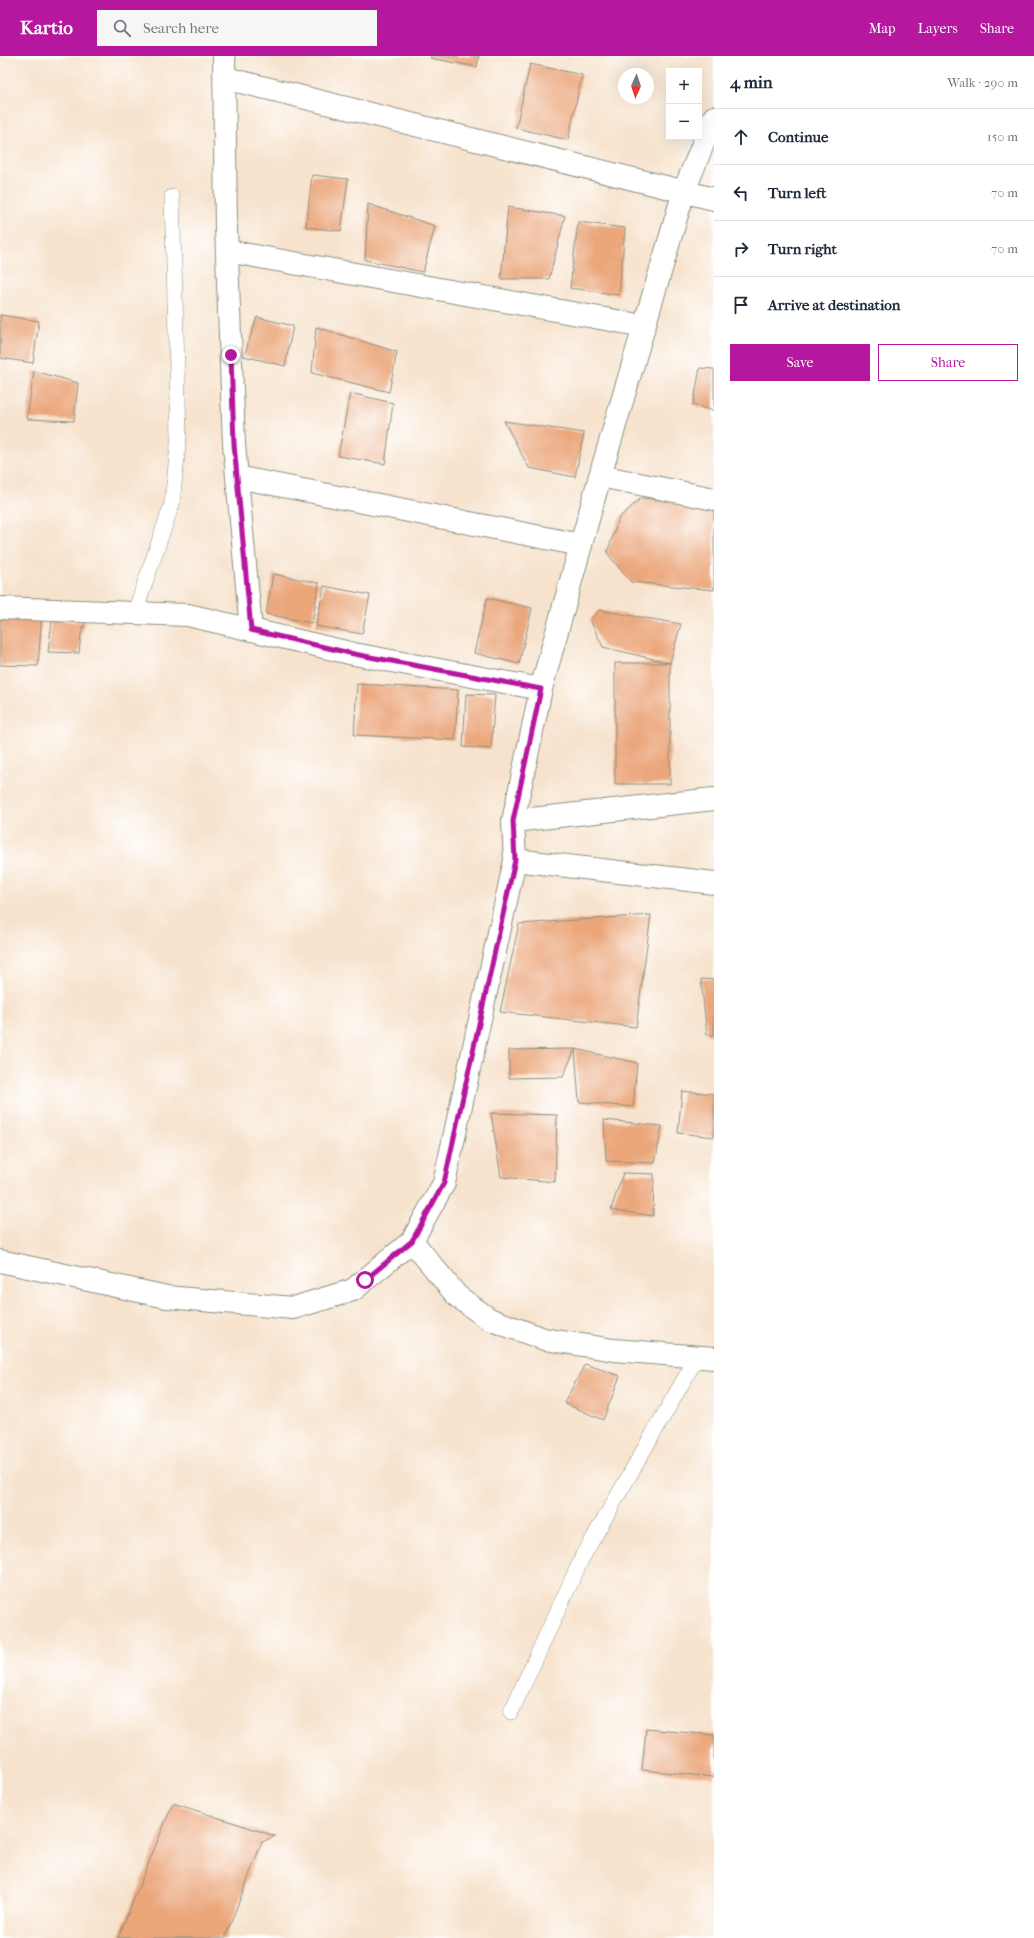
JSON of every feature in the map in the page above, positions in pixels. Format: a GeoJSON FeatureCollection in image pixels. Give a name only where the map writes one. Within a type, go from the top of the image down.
{"type":"FeatureCollection","features":[{"type":"Feature","properties":{"kind":"street"},"geometry":{"type":"LineString","coordinates":[[224,56],[227,251],[234,444],[251,630]]}},
{"type":"Feature","properties":{"kind":"street"},"geometry":{"type":"LineString","coordinates":[[225,78],[714,198]]}},
{"type":"Feature","properties":{"kind":"street"},"geometry":{"type":"LineString","coordinates":[[0,1261],[167,1296],[293,1308],[353,1290],[412,1241],[444,1183],[515,860],[513,821],[541,689],[600,476],[684,190],[714,117]]}},
{"type":"Feature","properties":{"kind":"street"},"geometry":{"type":"LineString","coordinates":[[227,251],[644,326]]}},
{"type":"Feature","properties":{"kind":"street"},"geometry":{"type":"LineString","coordinates":[[600,476],[714,499]]}},
{"type":"Feature","properties":{"kind":"street"},"geometry":{"type":"LineString","coordinates":[[237,477],[581,545]]}},
{"type":"Feature","properties":{"kind":"street"},"geometry":{"type":"LineString","coordinates":[[0,608],[188,615],[354,654],[541,689]]}},
{"type":"Feature","properties":{"kind":"street"},"geometry":{"type":"LineString","coordinates":[[513,821],[714,799]]}},
{"type":"Feature","properties":{"kind":"street"},"geometry":{"type":"LineString","coordinates":[[515,860],[714,883]]}},
{"type":"Feature","properties":{"kind":"street"},"geometry":{"type":"LineString","coordinates":[[412,1241],[457,1296],[489,1319],[544,1339],[614,1350],[706,1357]]}},
{"type":"Feature","properties":{"kind":"lane"},"geometry":{"type":"LineString","coordinates":[[135,612],[172,504],[179,435],[172,196]]}},
{"type":"Feature","properties":{"kind":"lane"},"geometry":{"type":"LineString","coordinates":[[511,1712],[582,1558],[706,1357]]}},
{"type":"Feature","properties":{"kind":"building"},"geometry":{"type":"Polygon","coordinates":[[[431,56],[479,56],[477,67],[430,58],[431,56]]]}},
{"type":"Feature","properties":{"kind":"building"},"geometry":{"type":"Polygon","coordinates":[[[530,64],[582,75],[568,140],[516,128],[530,64]]]}},
{"type":"Feature","properties":{"kind":"building"},"geometry":{"type":"Polygon","coordinates":[[[312,175],[348,179],[341,231],[306,227],[312,175]]]}},
{"type":"Feature","properties":{"kind":"building"},"geometry":{"type":"Polygon","coordinates":[[[368,204],[435,226],[423,272],[365,260],[368,204]]]}},
{"type":"Feature","properties":{"kind":"building"},"geometry":{"type":"Polygon","coordinates":[[[508,207],[565,216],[549,279],[501,279],[508,207]]]}},
{"type":"Feature","properties":{"kind":"building"},"geometry":{"type":"Polygon","coordinates":[[[578,222],[625,228],[619,295],[570,288],[578,222]]]}},
{"type":"Feature","properties":{"kind":"building"},"geometry":{"type":"Polygon","coordinates":[[[0,315],[39,321],[33,363],[0,358],[0,315]]]}},
{"type":"Feature","properties":{"kind":"building"},"geometry":{"type":"Polygon","coordinates":[[[257,317],[293,326],[285,366],[244,356],[257,317]]]}},
{"type":"Feature","properties":{"kind":"building"},"geometry":{"type":"Polygon","coordinates":[[[316,327],[397,352],[389,392],[312,373],[316,327]]]}},
{"type":"Feature","properties":{"kind":"building"},"geometry":{"type":"Polygon","coordinates":[[[700,368],[714,369],[714,411],[693,405],[700,368]]]}},
{"type":"Feature","properties":{"kind":"building"},"geometry":{"type":"Polygon","coordinates":[[[34,371],[78,383],[74,421],[27,419],[34,371]]]}},
{"type":"Feature","properties":{"kind":"building"},"geometry":{"type":"Polygon","coordinates":[[[350,393],[393,403],[385,464],[338,456],[350,393]]]}},
{"type":"Feature","properties":{"kind":"building"},"geometry":{"type":"Polygon","coordinates":[[[504,421],[584,433],[575,477],[529,468],[504,421]]]}},
{"type":"Feature","properties":{"kind":"building"},"geometry":{"type":"Polygon","coordinates":[[[641,498],[714,505],[714,590],[631,582],[607,553],[619,518],[641,498]]]}},
{"type":"Feature","properties":{"kind":"building"},"geometry":{"type":"Polygon","coordinates":[[[273,574],[319,583],[312,623],[266,614],[273,574]]]}},
{"type":"Feature","properties":{"kind":"building"},"geometry":{"type":"Polygon","coordinates":[[[324,586],[370,595],[362,634],[316,626],[324,586]]]}},
{"type":"Feature","properties":{"kind":"building"},"geometry":{"type":"Polygon","coordinates":[[[487,598],[532,608],[519,664],[474,653],[487,598]]]}},
{"type":"Feature","properties":{"kind":"building"},"geometry":{"type":"Polygon","coordinates":[[[599,610],[681,624],[670,663],[603,647],[590,620],[599,610]]]}},
{"type":"Feature","properties":{"kind":"building"},"geometry":{"type":"Polygon","coordinates":[[[42,613],[38,666],[0,665],[0,618],[42,613]]]}},
{"type":"Feature","properties":{"kind":"building"},"geometry":{"type":"Polygon","coordinates":[[[52,620],[85,622],[81,634],[79,653],[48,652],[52,620]]]}},
{"type":"Feature","properties":{"kind":"building"},"geometry":{"type":"Polygon","coordinates":[[[615,663],[670,663],[670,784],[615,784],[615,663]]]}},
{"type":"Feature","properties":{"kind":"building"},"geometry":{"type":"Polygon","coordinates":[[[357,684],[458,690],[455,740],[354,735],[357,684]]]}},
{"type":"Feature","properties":{"kind":"building"},"geometry":{"type":"Polygon","coordinates":[[[466,694],[495,695],[491,749],[463,747],[466,694]]]}},
{"type":"Feature","properties":{"kind":"building"},"geometry":{"type":"Polygon","coordinates":[[[651,915],[636,1027],[500,1012],[519,924],[651,915]]]}},
{"type":"Feature","properties":{"kind":"building"},"geometry":{"type":"Polygon","coordinates":[[[701,979],[714,980],[714,1035],[707,1035],[701,979]]]}},
{"type":"Feature","properties":{"kind":"building"},"geometry":{"type":"Polygon","coordinates":[[[575,1049],[563,1077],[509,1078],[509,1050],[575,1049]]]}},
{"type":"Feature","properties":{"kind":"building"},"geometry":{"type":"Polygon","coordinates":[[[575,1049],[637,1063],[633,1107],[579,1102],[575,1049]]]}},
{"type":"Feature","properties":{"kind":"building"},"geometry":{"type":"Polygon","coordinates":[[[682,1091],[714,1094],[714,1137],[678,1133],[682,1091]]]}},
{"type":"Feature","properties":{"kind":"building"},"geometry":{"type":"Polygon","coordinates":[[[491,1113],[557,1115],[555,1182],[501,1177],[491,1113]]]}},
{"type":"Feature","properties":{"kind":"building"},"geometry":{"type":"Polygon","coordinates":[[[604,1120],[662,1126],[655,1163],[606,1161],[604,1120]]]}},
{"type":"Feature","properties":{"kind":"building"},"geometry":{"type":"Polygon","coordinates":[[[623,1173],[654,1174],[653,1216],[611,1210],[623,1173]]]}},
{"type":"Feature","properties":{"kind":"building"},"geometry":{"type":"Polygon","coordinates":[[[585,1364],[620,1376],[603,1420],[564,1403],[585,1364]]]}},
{"type":"Feature","properties":{"kind":"building"},"geometry":{"type":"Polygon","coordinates":[[[646,1729],[714,1735],[714,1777],[642,1770],[646,1729]]]}},
{"type":"Feature","properties":{"kind":"building"},"geometry":{"type":"Polygon","coordinates":[[[173,1803],[275,1836],[262,1842],[225,1938],[118,1938],[173,1803]]]}},
{"type":"Feature","properties":{"kind":"route"},"geometry":{"type":"LineString","coordinates":[[231,355],[234,444],[251,630],[354,654],[541,689],[513,821],[515,860],[444,1183],[412,1241],[365,1280]]}}]}
